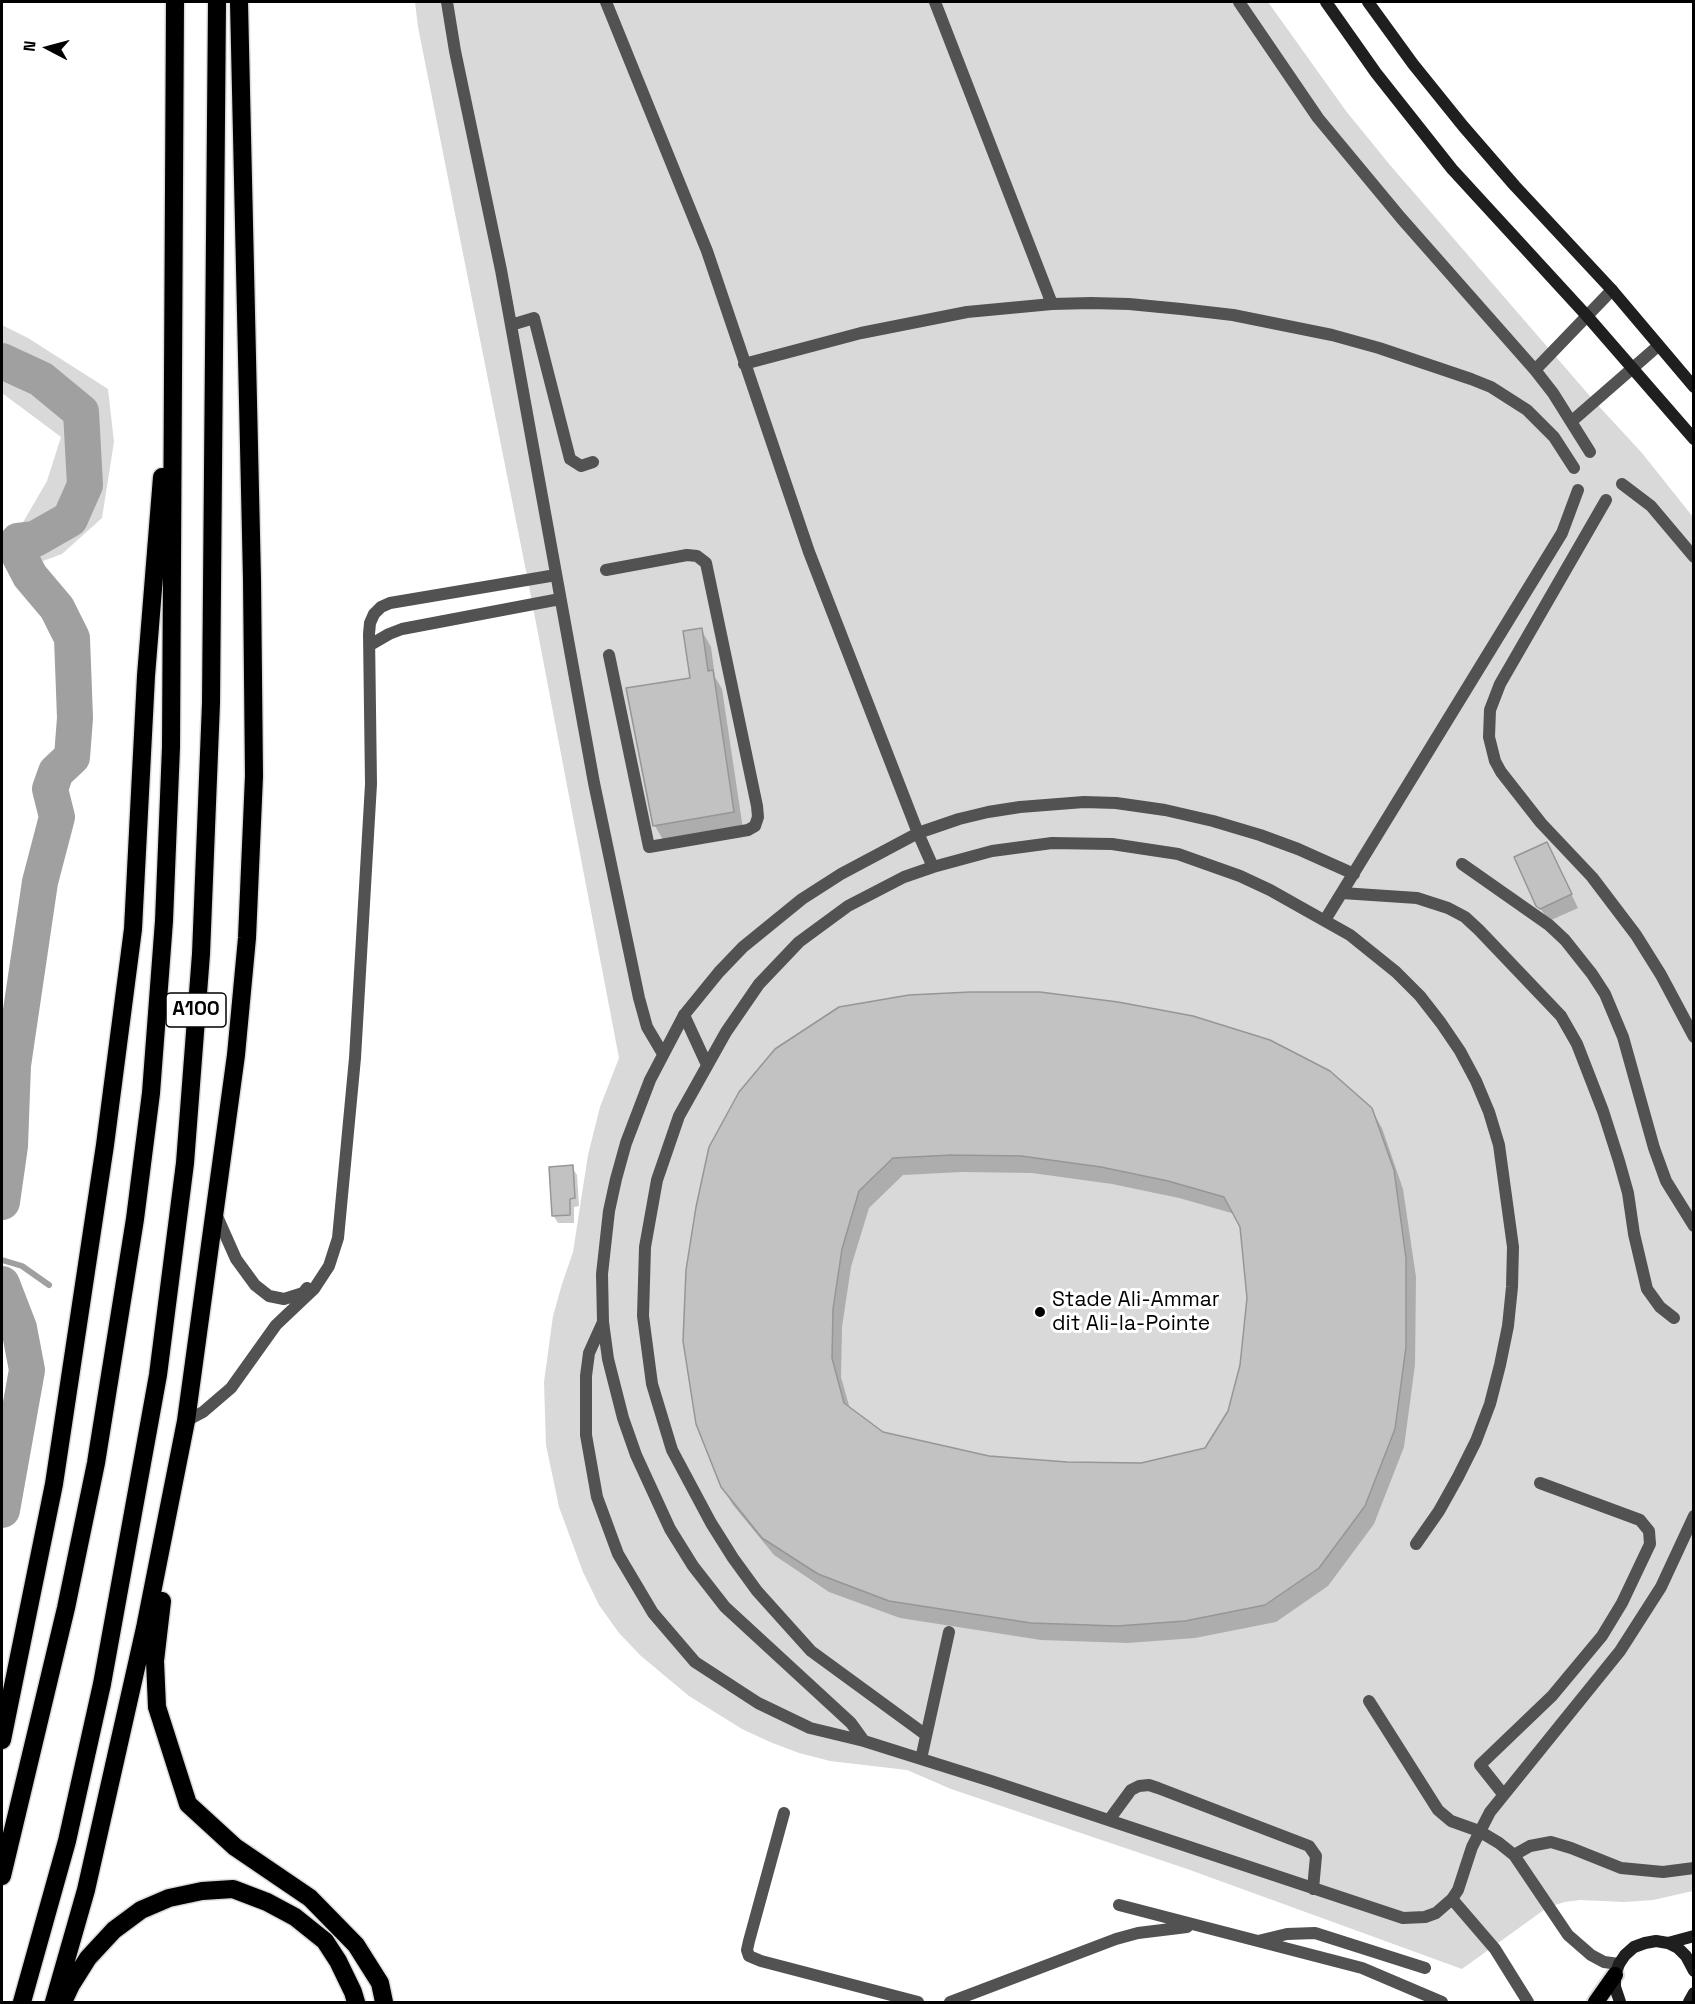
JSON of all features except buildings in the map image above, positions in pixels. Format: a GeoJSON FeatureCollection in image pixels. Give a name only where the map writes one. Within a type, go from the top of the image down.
{"type":"FeatureCollection","features":[{"type":"Feature","properties":{"kind":"highway","name":"A100"},"geometry":{"type":"LineString","coordinates":[[2,1876],[66,1608],[96,1463],[135,1219],[150,1093],[164,921],[171,747],[175,2]]}},
{"type":"Feature","properties":{"kind":"highway","name":"A100"},"geometry":{"type":"LineString","coordinates":[[22,2002],[66,1841],[102,1684],[158,1375],[185,1163],[201,954],[211,703],[217,2]]}},
{"type":"Feature","properties":{"kind":"highway"},"geometry":{"type":"LineString","coordinates":[[54,2002],[86,1890],[145,1628],[186,1421],[236,1055],[247,938],[254,776],[252,579],[238,2]]}},
{"type":"Feature","properties":{"kind":"highway"},"geometry":{"type":"LineString","coordinates":[[2,1738],[54,1484],[103,1156],[133,929],[146,676],[157,530],[172,386]]}},
{"type":"Feature","properties":{"kind":"highway"},"geometry":{"type":"LineString","coordinates":[[186,1421],[187,1457],[160,1607],[155,1661],[158,1707],[188,1804],[236,1847],[310,1898],[356,1945],[380,1983],[384,2002]]}},
{"type":"Feature","properties":{"kind":"highway"},"geometry":{"type":"LineString","coordinates":[[63,2002],[88,1958],[114,1930],[141,1910],[169,1898],[202,1891],[233,1889],[286,1912],[326,1941],[338,1961],[356,2002]]}},
{"type":"Feature","properties":{"kind":"highway"},"geometry":{"type":"LineString","coordinates":[[1596,2002],[1617,1969]]}},
{"type":"Feature","properties":{"kind":"main road"},"geometry":{"type":"LineString","coordinates":[[1326,2],[1376,73],[1452,169],[1587,316],[1694,439]]}},
{"type":"Feature","properties":{"kind":"main road"},"geometry":{"type":"LineString","coordinates":[[1368,2],[1413,64],[1463,126],[1515,186],[1612,290],[1694,387]]}},
{"type":"Feature","properties":{"kind":"main road"},"geometry":{"type":"LineString","coordinates":[[1668,1943],[1694,1936]]}},
{"type":"Feature","properties":{"kind":"main road"},"geometry":{"type":"LineString","coordinates":[[1620,2002],[1615,1987],[1617,1969],[1625,1954],[1634,1947],[1656,1941],[1668,1943],[1678,1948],[1686,1956],[1694,1971]]}},
{"type":"Feature","properties":{"kind":"main road"},"geometry":{"type":"LineString","coordinates":[[1689,2002],[1694,1993]]}},
{"type":"Feature","properties":{"kind":"street"},"geometry":{"type":"LineString","coordinates":[[447,2],[511,325],[594,783],[639,998],[647,1027],[663,1054]]}},
{"type":"Feature","properties":{"kind":"street"},"geometry":{"type":"LineString","coordinates":[[606,2],[707,251],[809,552],[933,867]]}},
{"type":"Feature","properties":{"kind":"street"},"geometry":{"type":"LineString","coordinates":[[935,2],[1052,304]]}},
{"type":"Feature","properties":{"kind":"street"},"geometry":{"type":"LineString","coordinates":[[1239,2],[1318,118],[1401,218],[1535,370],[1572,421],[1590,452]]}},
{"type":"Feature","properties":{"kind":"street"},"geometry":{"type":"LineString","coordinates":[[1535,370],[1612,290]]}},
{"type":"Feature","properties":{"kind":"street"},"geometry":{"type":"LineString","coordinates":[[744,364],[861,333],[967,312],[1052,304],[1129,304],[1233,315],[1379,348],[1471,379],[1509,398],[1541,423],[1554,437],[1574,468]]}},
{"type":"Feature","properties":{"kind":"street"},"geometry":{"type":"LineString","coordinates":[[511,325],[534,318],[570,459],[581,466],[593,462]]}},
{"type":"Feature","properties":{"kind":"street"},"geometry":{"type":"LineString","coordinates":[[1572,421],[1659,346]]}},
{"type":"Feature","properties":{"kind":"street"},"geometry":{"type":"LineString","coordinates":[[1622,484],[1651,506],[1694,557]]}},
{"type":"Feature","properties":{"kind":"street"},"geometry":{"type":"LineString","coordinates":[[1325,920],[1562,533],[1578,490]]}},
{"type":"Feature","properties":{"kind":"street"},"geometry":{"type":"LineString","coordinates":[[1606,500],[1500,684],[1490,710],[1489,737],[1495,761],[1501,772],[1541,823],[1592,876],[1636,935],[1662,975],[1694,1037]]}},
{"type":"Feature","properties":{"kind":"street"},"geometry":{"type":"LineString","coordinates":[[606,570],[687,555],[697,556],[706,563],[757,806],[758,817],[755,826],[748,830],[649,848],[609,655]]}},
{"type":"Feature","properties":{"kind":"street"},"geometry":{"type":"LineString","coordinates":[[186,1421],[203,1412],[231,1388],[264,1339],[314,1289],[329,1266],[338,1238],[355,1058],[371,783],[370,623],[374,614],[381,607],[390,603],[556,575]]}},
{"type":"Feature","properties":{"kind":"street"},"geometry":{"type":"LineString","coordinates":[[369,645],[402,629],[560,599]]}},
{"type":"Feature","properties":{"kind":"street"},"geometry":{"type":"LineString","coordinates":[[864,1741],[851,1723],[725,1607],[693,1566],[670,1529],[636,1455],[623,1418],[608,1359],[603,1322],[602,1274],[609,1211],[616,1179],[626,1143],[663,1054],[684,1015],[719,972],[770,924],[841,874],[918,833],[959,819],[1020,807],[1073,802],[1116,803],[1165,810],[1260,835],[1354,874]]}},
{"type":"Feature","properties":{"kind":"street"},"geometry":{"type":"LineString","coordinates":[[926,1736],[811,1651],[757,1591],[733,1558],[695,1496],[672,1450],[661,1418],[652,1384],[644,1327],[642,1281],[645,1247],[657,1180],[667,1148],[679,1116],[741,1007],[765,976],[799,942],[848,906],[904,877],[992,851],[1052,843],[1082,842],[1145,848],[1209,864],[1240,876],[1325,920],[1374,952],[1420,996],[1441,1023],[1460,1051],[1476,1081],[1499,1145],[1513,1247],[1512,1287],[1508,1326],[1490,1404],[1476,1441],[1439,1511],[1416,1544]]}},
{"type":"Feature","properties":{"kind":"street"},"geometry":{"type":"LineString","coordinates":[[1462,864],[1549,925],[1565,940],[1605,994],[1623,1037],[1654,1148],[1666,1181],[1694,1226]]}},
{"type":"Feature","properties":{"kind":"street"},"geometry":{"type":"LineString","coordinates":[[1342,893],[1417,898],[1448,908],[1479,930],[1561,1016],[1577,1044],[1603,1111],[1619,1161],[1628,1193],[1634,1234],[1647,1289],[1660,1307],[1674,1318]]}},
{"type":"Feature","properties":{"kind":"street"},"geometry":{"type":"LineString","coordinates":[[684,1015],[707,1065]]}},
{"type":"Feature","properties":{"kind":"street"},"geometry":{"type":"LineString","coordinates":[[215,1212],[236,1259],[255,1286],[269,1296],[284,1299],[303,1293],[329,1266]]}},
{"type":"Feature","properties":{"kind":"street"},"geometry":{"type":"LineString","coordinates":[[603,1322],[595,1337],[587,1365],[585,1418],[597,1497],[618,1554],[653,1613],[695,1662],[758,1703],[810,1728],[864,1741],[1402,1918],[1414,1919],[1436,1913],[1452,1899],[1458,1890],[1479,1831],[1503,1794],[1518,1779],[1620,1651],[1661,1587],[1694,1516]]}},
{"type":"Feature","properties":{"kind":"street"},"geometry":{"type":"LineString","coordinates":[[1503,1794],[1480,1765],[1552,1696],[1602,1636],[1622,1603],[1650,1544],[1649,1531],[1640,1520],[1540,1483]]}},
{"type":"Feature","properties":{"kind":"street"},"geometry":{"type":"LineString","coordinates":[[921,1760],[949,1632]]}},
{"type":"Feature","properties":{"kind":"street"},"geometry":{"type":"LineString","coordinates":[[1369,1701],[1438,1810],[1451,1821],[1479,1831],[1514,1855],[1568,1935],[1591,1955],[1617,1969]]}},
{"type":"Feature","properties":{"kind":"street"},"geometry":{"type":"LineString","coordinates":[[1109,1820],[1131,1790],[1149,1785],[1158,1788],[1309,1846],[1316,1856],[1313,1889]]}},
{"type":"Feature","properties":{"kind":"street"},"geometry":{"type":"LineString","coordinates":[[784,1813],[749,1941],[747,1950],[749,1956],[754,1960],[918,2002]]}},
{"type":"Feature","properties":{"kind":"street"},"geometry":{"type":"LineString","coordinates":[[1514,1855],[1530,1846],[1551,1842],[1621,1868],[1663,1872],[1694,1868]]}},
{"type":"Feature","properties":{"kind":"street"},"geometry":{"type":"LineString","coordinates":[[1452,1899],[1495,1949],[1528,2002]]}},
{"type":"Feature","properties":{"kind":"street"},"geometry":{"type":"LineString","coordinates":[[1119,1905],[1362,1968],[1442,2002]]}},
{"type":"Feature","properties":{"kind":"street"},"geometry":{"type":"LineString","coordinates":[[950,2002],[1116,1939],[1194,1926]]}},
{"type":"Feature","properties":{"kind":"street"},"geometry":{"type":"LineString","coordinates":[[1257,1941],[1301,1932],[1315,1933],[1425,1968]]}},
{"type":"Feature","properties":{"kind":"shaded area"},"geometry":{"type":"Polygon","coordinates":[[[415,2],[1268,2],[1346,111],[1390,165],[1642,453],[1693,517],[1693,1891],[1653,1900],[1624,1902],[1580,1900],[1548,1907],[1462,1969],[1190,1870],[951,1789],[907,1770],[830,1761],[770,1742],[742,1729],[689,1696],[641,1656],[619,1633],[599,1605],[583,1572],[559,1507],[546,1445],[544,1382],[553,1316],[573,1252],[588,1155],[600,1107],[619,1058],[415,2]]]}},
{"type":"Feature","properties":{"kind":"shaded area"},"geometry":{"type":"Polygon","coordinates":[[[2,325],[28,338],[108,389],[114,442],[102,518],[62,554],[43,561],[15,536],[47,481],[61,437],[2,393],[2,325]]]}},
{"type":"Feature","properties":{"kind":"waterway"},"geometry":{"type":"LineString","coordinates":[[2,361],[41,379],[81,412],[85,485],[70,519],[35,539],[18,541],[17,551],[30,576],[57,608],[72,638],[75,718],[72,757],[56,772],[50,789],[57,817],[40,882],[13,1065],[10,1146],[2,1202]]}},
{"type":"Feature","properties":{"kind":"waterway"},"geometry":{"type":"LineString","coordinates":[[2,1260],[22,1266],[49,1285]]}},
{"type":"Feature","properties":{"kind":"waterway"},"geometry":{"type":"LineString","coordinates":[[2,1284],[19,1328],[27,1370],[2,1510]]}},
{"type":"Feature","properties":{"kind":"place","name":"Stade Ali-Ammar dit Ali-la-Pointe"},"geometry":{"type":"Point","coordinates":[1040,1312]}}]}
